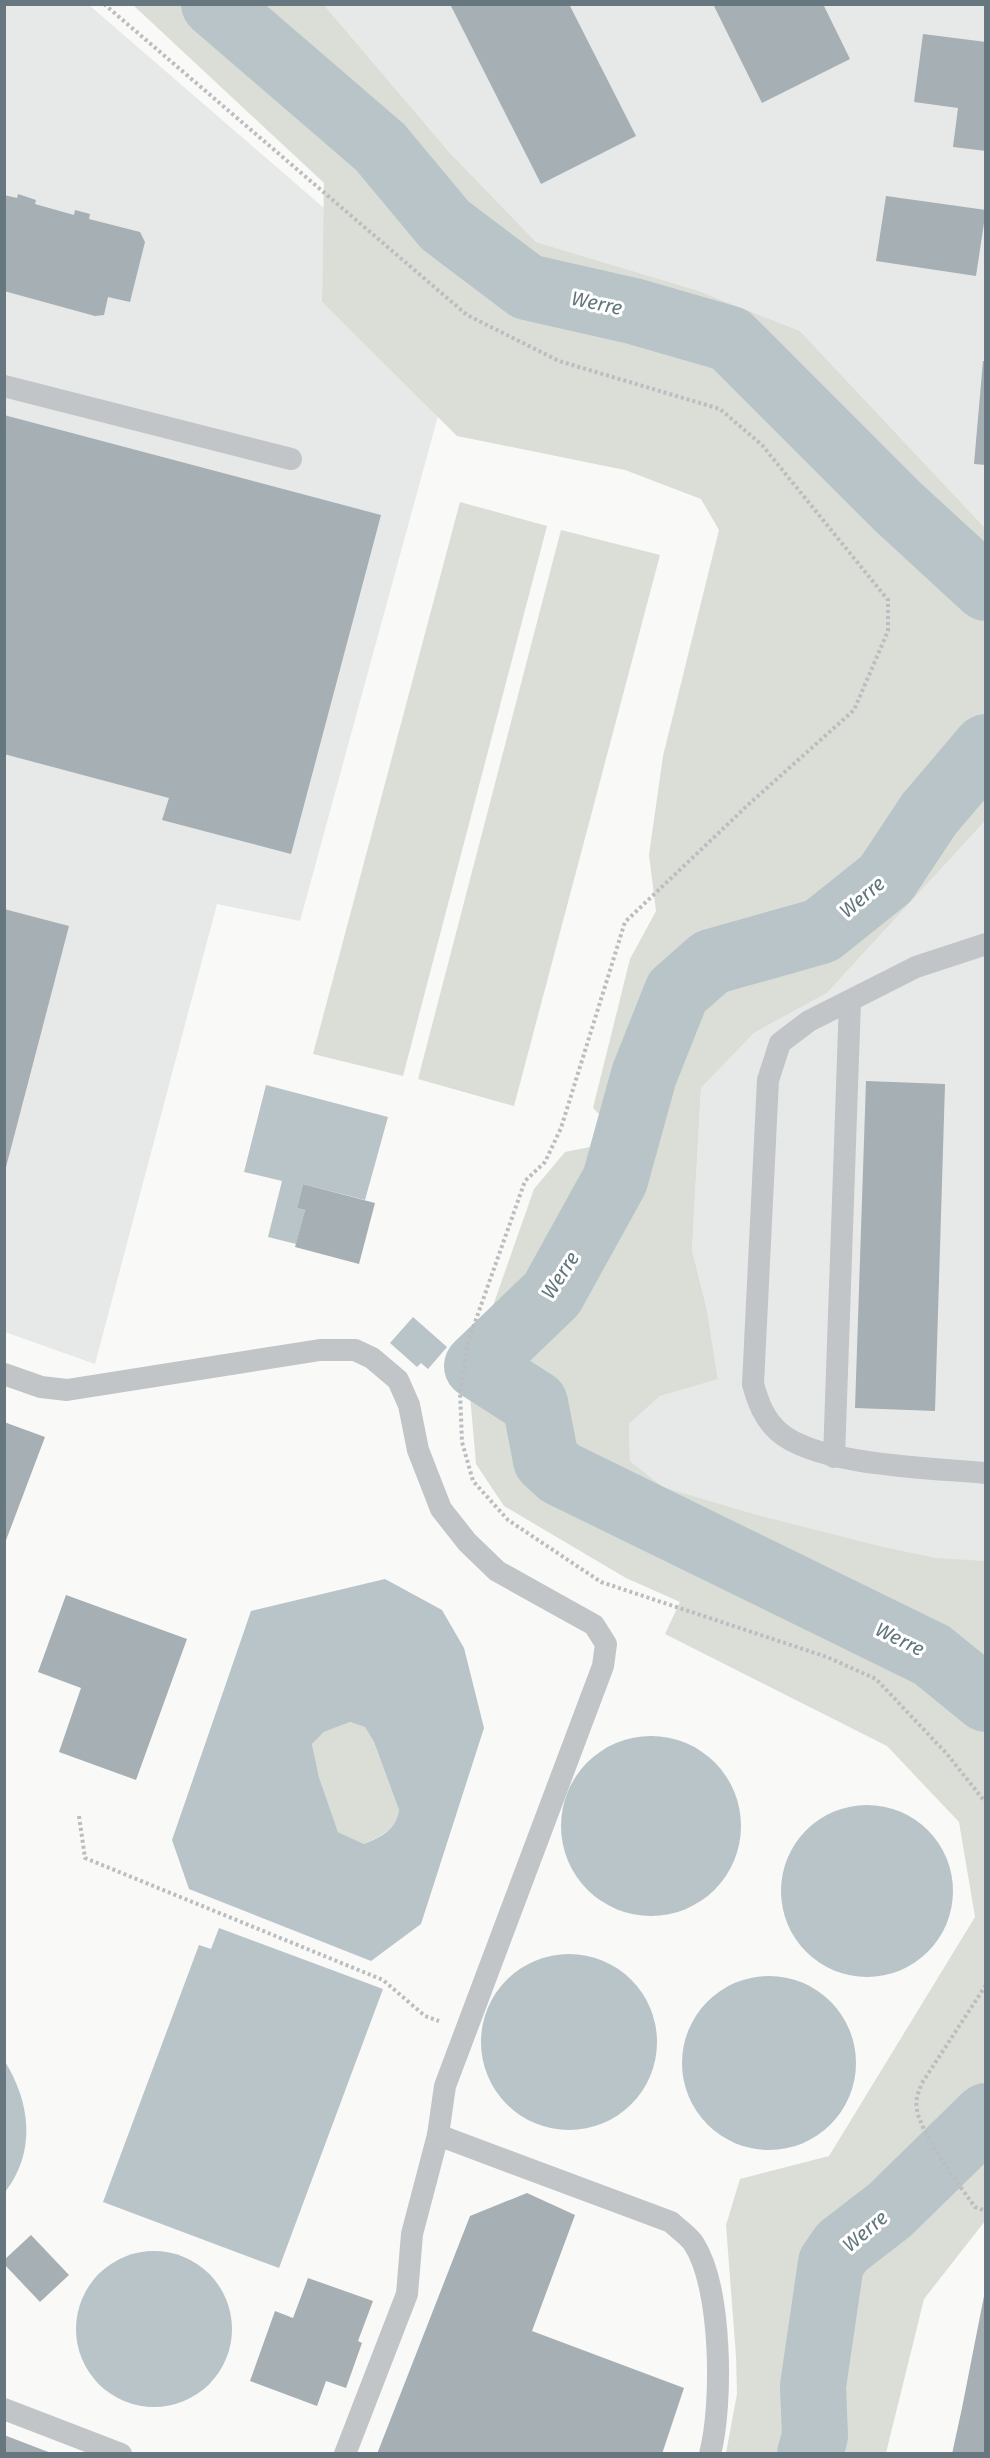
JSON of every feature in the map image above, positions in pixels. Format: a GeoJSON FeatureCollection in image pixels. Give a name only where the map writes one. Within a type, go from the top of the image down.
{"type":"FeatureCollection","features":[{"type":"Feature","properties":{"kind":"lane"},"geometry":{"type":"LineString","coordinates":[[4,386],[291,459]]}},
{"type":"Feature","properties":{"kind":"lane"},"geometry":{"type":"LineString","coordinates":[[986,944],[916,967],[809,1021],[780,1043],[768,1080],[753,1384],[760,1409],[778,1432],[801,1446],[834,1457],[986,1473]]}},
{"type":"Feature","properties":{"kind":"lane"},"geometry":{"type":"LineString","coordinates":[[834,1457],[850,1001]]}},
{"type":"Feature","properties":{"kind":"lane"},"geometry":{"type":"LineString","coordinates":[[4,1374],[41,1387],[68,1390],[320,1350],[355,1350],[372,1358],[398,1380],[409,1405],[418,1450],[441,1509],[466,1542],[498,1571],[594,1625],[606,1644],[603,1666],[445,2086],[438,2135],[412,2234],[407,2294],[345,2454]]}},
{"type":"Feature","properties":{"kind":"lane"},"geometry":{"type":"LineString","coordinates":[[438,2135],[671,2222],[693,2242],[704,2264],[717,2331],[716,2431],[710,2454]]}},
{"type":"Feature","properties":{"kind":"lane"},"geometry":{"type":"LineString","coordinates":[[4,2409],[121,2454]]}},
{"type":"Feature","properties":{"kind":"path"},"geometry":{"type":"LineString","coordinates":[[104,4],[467,315],[559,361],[720,409],[762,446],[888,600],[888,631],[854,710],[750,803],[624,922],[561,1128],[545,1162],[525,1181],[468,1342],[460,1391],[462,1442],[473,1481],[508,1520],[601,1582],[827,1658],[876,1679],[947,1754],[986,1803]]}},
{"type":"Feature","properties":{"kind":"path"},"geometry":{"type":"LineString","coordinates":[[79,1816],[85,1857],[383,1980],[425,2016],[465,2031]]}},
{"type":"Feature","properties":{"kind":"path"},"geometry":{"type":"LineString","coordinates":[[986,1985],[922,2083],[916,2097],[917,2113],[960,2187],[975,2207],[986,2211]]}},
{"type":"Feature","properties":{"kind":"shaded area"},"geometry":{"type":"Polygon","coordinates":[[[5,5],[89,5],[324,208],[322,302],[438,416],[300,921],[217,904],[95,1364],[5,1332],[5,5]]]}},
{"type":"Feature","properties":{"kind":"shaded area"},"geometry":{"type":"Polygon","coordinates":[[[133,5],[324,5],[449,152],[536,242],[696,290],[800,331],[985,528],[985,821],[827,993],[754,1033],[701,1088],[692,1250],[707,1310],[718,1379],[660,1396],[629,1424],[630,1461],[663,1487],[754,1514],[884,1547],[937,1558],[985,1561],[985,2221],[924,2299],[886,2453],[726,2453],[737,2394],[726,2225],[740,2179],[829,2156],[975,1917],[959,1822],[887,1746],[665,1634],[680,1602],[626,1578],[504,1506],[476,1464],[470,1395],[489,1317],[534,1189],[565,1152],[605,1144],[610,1125],[593,1108],[630,959],[656,911],[649,855],[663,756],[719,530],[701,499],[625,470],[457,436],[322,302],[324,183],[133,5]]]}},
{"type":"Feature","properties":{"kind":"shaded area"},"geometry":{"type":"Polygon","coordinates":[[[324,5],[985,5],[985,528],[800,331],[696,290],[536,242],[449,152],[324,5]]]}},
{"type":"Feature","properties":{"kind":"shaded area"},"geometry":{"type":"Polygon","coordinates":[[[460,502],[547,526],[403,1076],[313,1054],[460,502]]]}},
{"type":"Feature","properties":{"kind":"shaded area"},"geometry":{"type":"Polygon","coordinates":[[[561,530],[660,555],[514,1106],[418,1079],[561,530]]]}},
{"type":"Feature","properties":{"kind":"shaded area"},"geometry":{"type":"Polygon","coordinates":[[[985,821],[985,1612],[936,1558],[754,1514],[663,1487],[630,1461],[629,1424],[660,1396],[718,1378],[707,1310],[692,1250],[701,1088],[754,1033],[827,993],[985,821]]]}},
{"type":"Feature","properties":{"kind":"shaded area"},"geometry":{"type":"Polygon","coordinates":[[[266,1085],[388,1117],[365,1200],[303,1184],[297,1208],[305,1210],[296,1244],[268,1237],[282,1181],[244,1172],[266,1085]]]}},
{"type":"Feature","properties":{"kind":"shaded area"},"geometry":{"type":"Polygon","coordinates":[[[413,1317],[447,1347],[428,1369],[421,1363],[417,1367],[390,1343],[413,1317]]]}},
{"type":"Feature","properties":{"kind":"shaded area"},"geometry":{"type":"Polygon","coordinates":[[[385,1579],[442,1610],[464,1648],[484,1728],[421,1924],[371,1961],[189,1889],[172,1840],[251,1611],[385,1579]],[[350,1722],[324,1732],[312,1744],[319,1777],[338,1832],[364,1844],[391,1828],[399,1810],[374,1742],[365,1727],[350,1722]]]}},
{"type":"Feature","properties":{"kind":"shaded area"},"geometry":{"type":"Polygon","coordinates":[[[350,1722],[365,1727],[374,1742],[399,1810],[395,1823],[391,1827],[382,1835],[364,1844],[338,1832],[319,1777],[312,1744],[324,1732],[350,1722]]]}},
{"type":"Feature","properties":{"kind":"shaded area"},"geometry":{"type":"Polygon","coordinates":[[[651,1736],[685,1743],[701,1751],[715,1762],[726,1776],[734,1792],[741,1826],[734,1860],[726,1876],[715,1890],[701,1901],[685,1909],[651,1916],[617,1909],[601,1901],[587,1890],[576,1876],[568,1860],[561,1826],[568,1792],[576,1776],[587,1762],[601,1751],[617,1743],[651,1736]]]}},
{"type":"Feature","properties":{"kind":"shaded area"},"geometry":{"type":"Polygon","coordinates":[[[867,1805],[884,1806],[900,1811],[915,1819],[928,1830],[939,1843],[947,1858],[952,1874],[952,1908],[947,1924],[939,1939],[928,1952],[915,1963],[900,1971],[884,1976],[867,1977],[850,1976],[834,1971],[819,1963],[806,1952],[795,1939],[787,1924],[782,1908],[781,1891],[782,1874],[787,1858],[795,1843],[806,1830],[819,1819],[834,1811],[850,1806],[867,1805]]]}},
{"type":"Feature","properties":{"kind":"shaded area"},"geometry":{"type":"Polygon","coordinates":[[[219,1928],[383,1989],[279,2268],[103,2202],[199,1945],[211,1949],[219,1928]]]}},
{"type":"Feature","properties":{"kind":"shaded area"},"geometry":{"type":"Polygon","coordinates":[[[569,1954],[603,1961],[618,1969],[631,1980],[642,1993],[650,2008],[657,2042],[650,2076],[642,2091],[631,2104],[618,2115],[603,2123],[569,2130],[535,2123],[520,2115],[507,2104],[496,2091],[488,2076],[481,2042],[488,2008],[496,1993],[507,1980],[520,1969],[535,1961],[569,1954]]]}},
{"type":"Feature","properties":{"kind":"shaded area"},"geometry":{"type":"Polygon","coordinates":[[[769,1976],[802,1983],[817,1991],[830,2002],[841,2015],[849,2030],[856,2063],[849,2096],[841,2111],[830,2124],[817,2135],[802,2143],[769,2150],[736,2143],[721,2135],[708,2124],[697,2111],[689,2096],[682,2063],[689,2030],[697,2015],[708,2002],[721,1991],[736,1983],[769,1976]]]}},
{"type":"Feature","properties":{"kind":"shaded area"},"geometry":{"type":"Polygon","coordinates":[[[4,2060],[20,2092],[26,2126],[26,2143],[22,2160],[5,2192],[4,2060]]]}},
{"type":"Feature","properties":{"kind":"shaded area"},"geometry":{"type":"Polygon","coordinates":[[[154,2251],[169,2252],[184,2257],[209,2274],[226,2299],[231,2314],[231,2344],[226,2359],[209,2384],[184,2401],[169,2406],[154,2407],[139,2406],[124,2401],[99,2384],[82,2359],[77,2344],[76,2329],[77,2314],[82,2299],[99,2274],[124,2257],[139,2252],[154,2251]]]}},
{"type":"Feature","properties":{"kind":"building"},"geometry":{"type":"Polygon","coordinates":[[[450,4],[569,4],[636,136],[541,184],[450,4]]]}},
{"type":"Feature","properties":{"kind":"building"},"geometry":{"type":"Polygon","coordinates":[[[713,4],[823,4],[850,59],[762,103],[713,4]]]}},
{"type":"Feature","properties":{"kind":"building"},"geometry":{"type":"Polygon","coordinates":[[[923,34],[986,42],[986,151],[953,147],[958,108],[914,102],[923,34]]]}},
{"type":"Feature","properties":{"kind":"building"},"geometry":{"type":"Polygon","coordinates":[[[18,194],[36,200],[35,204],[74,215],[75,210],[90,214],[89,219],[140,232],[145,242],[130,302],[108,297],[104,315],[95,316],[4,291],[4,195],[17,198],[18,194]]]}},
{"type":"Feature","properties":{"kind":"building"},"geometry":{"type":"Polygon","coordinates":[[[886,196],[986,210],[976,276],[876,261],[886,196]]]}},
{"type":"Feature","properties":{"kind":"building"},"geometry":{"type":"Polygon","coordinates":[[[983,361],[986,361],[986,465],[974,464],[983,361]]]}},
{"type":"Feature","properties":{"kind":"building"},"geometry":{"type":"Polygon","coordinates":[[[4,415],[381,515],[291,854],[162,820],[169,798],[4,754],[4,415]]]}},
{"type":"Feature","properties":{"kind":"building"},"geometry":{"type":"Polygon","coordinates":[[[4,909],[69,926],[5,1171],[4,1171],[4,909]]]}},
{"type":"Feature","properties":{"kind":"building"},"geometry":{"type":"Polygon","coordinates":[[[866,1081],[945,1084],[935,1411],[855,1408],[866,1081]]]}},
{"type":"Feature","properties":{"kind":"building"},"geometry":{"type":"Polygon","coordinates":[[[303,1184],[375,1203],[359,1264],[295,1247],[305,1210],[297,1208],[303,1184]]]}},
{"type":"Feature","properties":{"kind":"building"},"geometry":{"type":"Polygon","coordinates":[[[4,1422],[45,1437],[5,1543],[4,1543],[4,1422]]]}},
{"type":"Feature","properties":{"kind":"building"},"geometry":{"type":"Polygon","coordinates":[[[66,1595],[187,1639],[136,1780],[59,1752],[81,1688],[38,1672],[66,1595]]]}},
{"type":"Feature","properties":{"kind":"building"},"geometry":{"type":"Polygon","coordinates":[[[527,2193],[575,2215],[532,2331],[684,2388],[662,2454],[377,2454],[470,2216],[527,2193]]]}},
{"type":"Feature","properties":{"kind":"building"},"geometry":{"type":"Polygon","coordinates":[[[31,2235],[69,2275],[40,2302],[4,2264],[4,2260],[31,2235]]]}},
{"type":"Feature","properties":{"kind":"building"},"geometry":{"type":"Polygon","coordinates":[[[308,2278],[373,2301],[358,2341],[362,2343],[346,2388],[326,2381],[317,2406],[250,2381],[275,2311],[293,2318],[308,2278]]]}},
{"type":"Feature","properties":{"kind":"building"},"geometry":{"type":"Polygon","coordinates":[[[984,2296],[986,2454],[952,2454],[962,2408],[984,2296]]]}},
{"type":"Feature","properties":{"kind":"building"},"geometry":{"type":"Polygon","coordinates":[[[4,2435],[51,2453],[51,2454],[4,2454],[4,2435]]]}},
{"type":"Feature","properties":{"kind":"waterway","name":"Werre"},"geometry":{"type":"LineString","coordinates":[[214,4],[380,147],[445,225],[527,287],[633,311],[730,339],[898,507],[986,588]]}},
{"type":"Feature","properties":{"kind":"waterway","name":"Werre"},"geometry":{"type":"LineString","coordinates":[[986,747],[929,814],[886,879],[821,931],[711,962],[677,992],[644,1075],[615,1180],[552,1294],[477,1366],[535,1403],[546,1460],[560,1473],[932,1655],[986,1699]]}},
{"type":"Feature","properties":{"kind":"waterway","name":"Werre"},"geometry":{"type":"LineString","coordinates":[[810,2454],[815,2436],[813,2386],[831,2263],[842,2247],[890,2210],[986,2116]]}}]}
